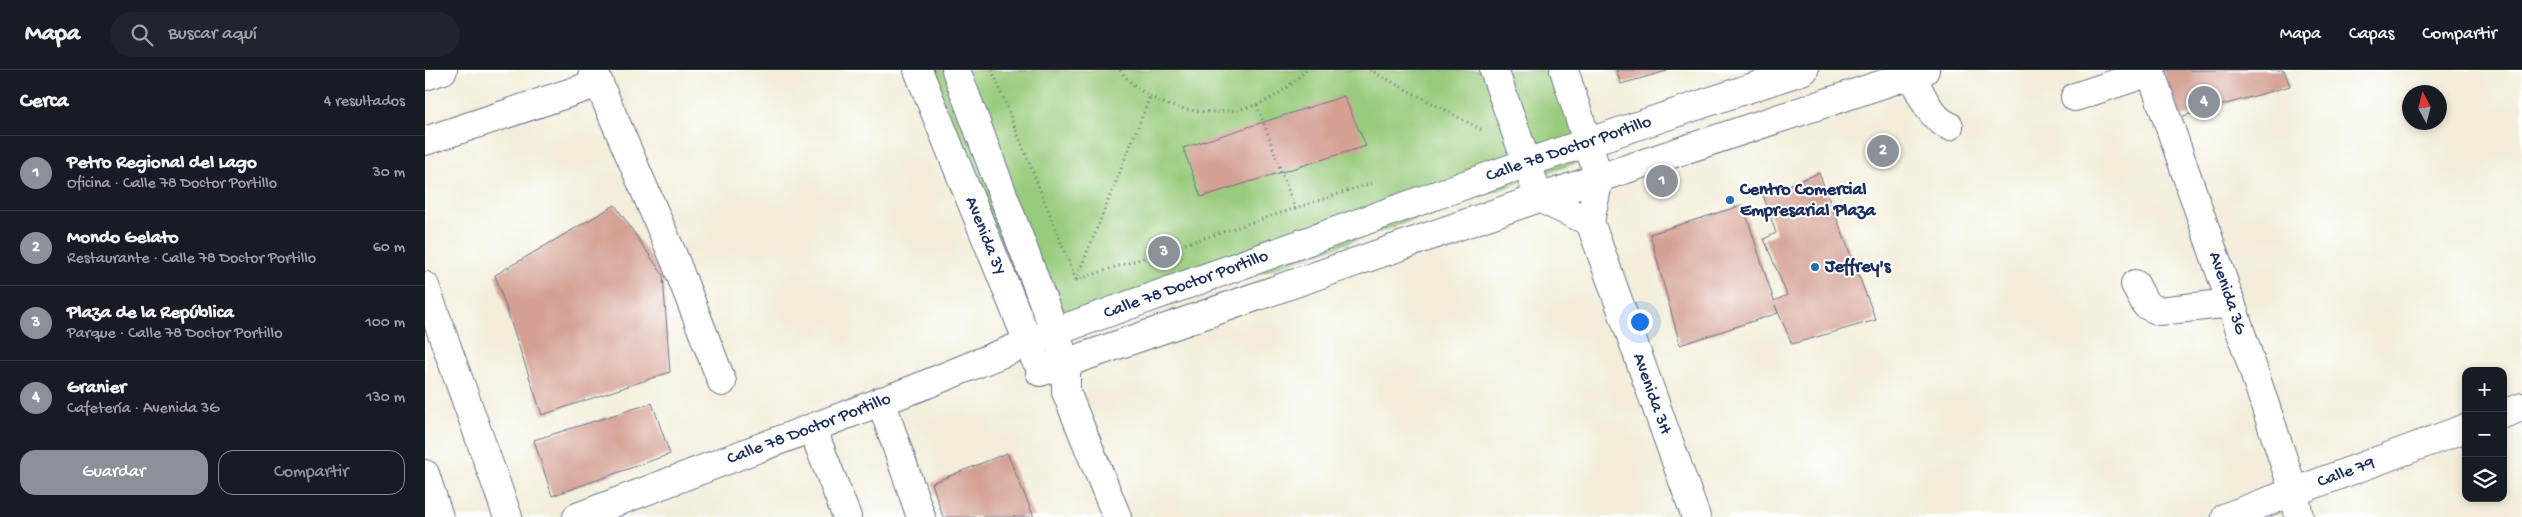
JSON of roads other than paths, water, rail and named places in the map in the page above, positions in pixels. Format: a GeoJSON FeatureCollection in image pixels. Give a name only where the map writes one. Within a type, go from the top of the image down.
{"type":"FeatureCollection","features":[{"type":"Feature","properties":{"kind":"street"},"geometry":{"type":"LineString","coordinates":[[425,76],[443,70]]}},
{"type":"Feature","properties":{"kind":"street"},"geometry":{"type":"LineString","coordinates":[[1494,70],[1539,198],[1590,222],[1599,178],[1564,70]]}},
{"type":"Feature","properties":{"kind":"street","name":"Calle 78 Doctor Portillo"},"geometry":{"type":"LineString","coordinates":[[577,517],[881,402],[1054,332],[1526,163],[1804,70]]}},
{"type":"Feature","properties":{"kind":"street"},"geometry":{"type":"LineString","coordinates":[[2075,97],[2150,71]]}},
{"type":"Feature","properties":{"kind":"street","name":"Avenida 3G"},"geometry":{"type":"LineString","coordinates":[[2150,71],[2231,303],[2297,504]]}},
{"type":"Feature","properties":{"kind":"street"},"geometry":{"type":"LineString","coordinates":[[1918,72],[1931,112],[1940,122],[1949,126]]}},
{"type":"Feature","properties":{"kind":"street","name":"Calle 78 Doctor Portillo"},"geometry":{"type":"LineString","coordinates":[[1040,372],[1539,198],[1918,72]]}},
{"type":"Feature","properties":{"kind":"street"},"geometry":{"type":"LineString","coordinates":[[922,80],[957,74]]}},
{"type":"Feature","properties":{"kind":"street","name":"Avenida 3Y"},"geometry":{"type":"LineString","coordinates":[[957,74],[1066,362],[1066,392],[1117,517]]}},
{"type":"Feature","properties":{"kind":"street"},"geometry":{"type":"LineString","coordinates":[[425,141],[596,77],[674,258],[722,382]]}},
{"type":"Feature","properties":{"kind":"street","name":"Avenida 3Y"},"geometry":{"type":"LineString","coordinates":[[922,80],[1040,372]]}},
{"type":"Feature","properties":{"kind":"street","name":"Avenida 3H"},"geometry":{"type":"LineString","coordinates":[[1590,222],[1696,517]]}},
{"type":"Feature","properties":{"kind":"street"},"geometry":{"type":"LineString","coordinates":[[2135,284],[2146,305],[2159,311],[2231,303]]}},
{"type":"Feature","properties":{"kind":"street"},"geometry":{"type":"LineString","coordinates":[[425,286],[509,517]]}},
{"type":"Feature","properties":{"kind":"street"},"geometry":{"type":"LineString","coordinates":[[1040,372],[1066,392]]}},
{"type":"Feature","properties":{"kind":"street"},"geometry":{"type":"LineString","coordinates":[[881,402],[921,517]]}},
{"type":"Feature","properties":{"kind":"street"},"geometry":{"type":"LineString","coordinates":[[2507,413],[2522,407]]}},
{"type":"Feature","properties":{"kind":"street"},"geometry":{"type":"LineString","coordinates":[[812,428],[847,517]]}},
{"type":"Feature","properties":{"kind":"street","name":"Calle 79"},"geometry":{"type":"LineString","coordinates":[[2226,517],[2297,504],[2462,430]]}},
{"type":"Feature","properties":{"kind":"street"},"geometry":{"type":"LineString","coordinates":[[425,474],[439,517]]}},
{"type":"Feature","properties":{"kind":"place","name":"Granier"},"geometry":{"type":"Point","coordinates":[2204,102]}},
{"type":"Feature","properties":{"kind":"place","name":"Mondo Gelato"},"geometry":{"type":"Point","coordinates":[1883,151]}},
{"type":"Feature","properties":{"kind":"place","name":"Petro Regional del Lago"},"geometry":{"type":"Point","coordinates":[1662,181]}},
{"type":"Feature","properties":{"kind":"place","name":"Centro Comercial Empresarial Plaza"},"geometry":{"type":"Point","coordinates":[1730,200]}},
{"type":"Feature","properties":{"kind":"place","name":"Plaza de la República"},"geometry":{"type":"Point","coordinates":[1164,252]}},
{"type":"Feature","properties":{"kind":"place","name":"Jeffrey's"},"geometry":{"type":"Point","coordinates":[1815,267]}}]}
